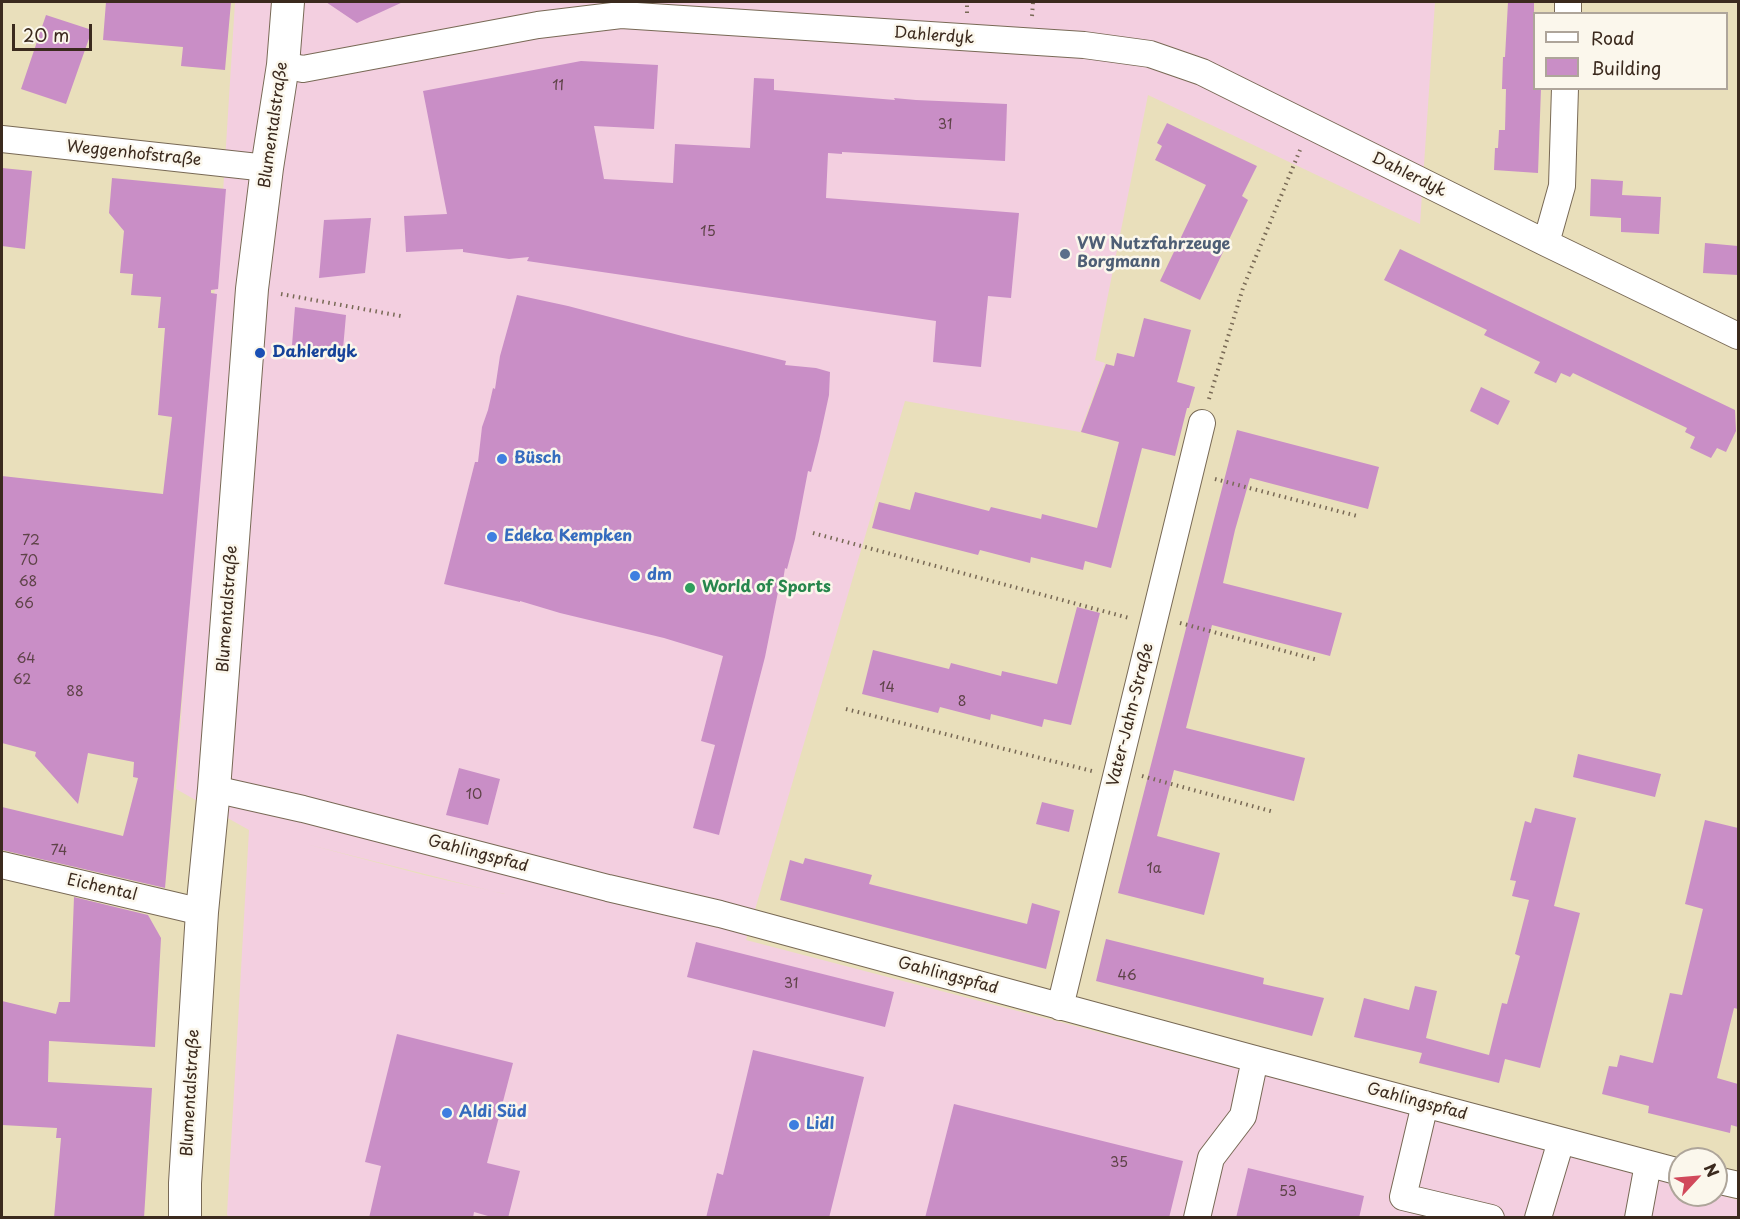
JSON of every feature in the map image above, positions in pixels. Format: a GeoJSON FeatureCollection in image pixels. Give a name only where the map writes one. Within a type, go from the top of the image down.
{"type":"FeatureCollection","features":[{"type":"Feature","properties":{"kind":"main road","name":"Blumentalstraße"},"geometry":{"type":"LineString","coordinates":[[185,1218],[202,912],[214,789],[252,289],[283,65],[288,2]]}},
{"type":"Feature","properties":{"kind":"street","name":"Dahlerdyk"},"geometry":{"type":"LineString","coordinates":[[283,65],[303,69],[538,25],[621,15],[1084,45],[1150,54],[1202,72],[1738,336]]}},
{"type":"Feature","properties":{"kind":"street"},"geometry":{"type":"LineString","coordinates":[[1546,243],[1562,186],[1565,90]]}},
{"type":"Feature","properties":{"kind":"street","name":"Weggenhofstraße"},"geometry":{"type":"LineString","coordinates":[[2,139],[267,168]]}},
{"type":"Feature","properties":{"kind":"street","name":"Vater-Jahn-Straße"},"geometry":{"type":"LineString","coordinates":[[1060,1007],[1202,423]]}},
{"type":"Feature","properties":{"kind":"street","name":"Gahlingspfad"},"geometry":{"type":"LineString","coordinates":[[214,789],[303,809],[564,877],[720,914],[1668,1169]]}},
{"type":"Feature","properties":{"kind":"street","name":"Eichental"},"geometry":{"type":"LineString","coordinates":[[2,865],[202,912]]}},
{"type":"Feature","properties":{"kind":"street"},"geometry":{"type":"LineString","coordinates":[[1197,1218],[1211,1158],[1243,1116],[1255,1059]]}},
{"type":"Feature","properties":{"kind":"street"},"geometry":{"type":"LineString","coordinates":[[1425,1104],[1403,1197],[1483,1217]]}},
{"type":"Feature","properties":{"kind":"street"},"geometry":{"type":"LineString","coordinates":[[1538,1218],[1561,1141]]}},
{"type":"Feature","properties":{"kind":"street"},"geometry":{"type":"LineString","coordinates":[[1638,1218],[1648,1164]]}},
{"type":"Feature","properties":{"kind":"path"},"geometry":{"type":"LineString","coordinates":[[1033,2],[1033,8]]}},
{"type":"Feature","properties":{"kind":"path"},"geometry":{"type":"LineString","coordinates":[[1202,423],[1243,288],[1310,126]]}},
{"type":"Feature","properties":{"kind":"path"},"geometry":{"type":"LineString","coordinates":[[252,289],[401,316]]}},
{"type":"Feature","properties":{"kind":"path"},"geometry":{"type":"LineString","coordinates":[[1191,472],[1357,516]]}},
{"type":"Feature","properties":{"kind":"path"},"geometry":{"type":"LineString","coordinates":[[813,533],[1155,621],[1318,660]]}},
{"type":"Feature","properties":{"kind":"path"},"geometry":{"type":"LineString","coordinates":[[846,709],[1274,812]]}},
{"type":"Feature","properties":{"kind":"shaded area"},"geometry":{"type":"Polygon","coordinates":[[[235,2],[1435,2],[1420,224],[1148,95],[1095,360],[1105,363],[1080,432],[905,401],[746,940],[1668,1181],[1668,1207],[1728,1207],[1728,1197],[1738,1200],[1738,1217],[228,1217],[249,830],[176,789],[196,507],[223,193],[235,2]],[[306,844],[424,875],[491,891],[306,844]]]}},
{"type":"Feature","properties":{"kind":"building"},"geometry":{"type":"Polygon","coordinates":[[[106,2],[231,2],[225,70],[181,66],[183,47],[103,40],[106,2]]]}},
{"type":"Feature","properties":{"kind":"building"},"geometry":{"type":"Polygon","coordinates":[[[326,2],[403,2],[357,23],[326,2]]]}},
{"type":"Feature","properties":{"kind":"building"},"geometry":{"type":"Polygon","coordinates":[[[1508,2],[1534,2],[1533,90],[1541,90],[1538,173],[1494,170],[1499,130],[1505,130],[1506,89],[1502,89],[1503,57],[1505,57],[1508,2]]]}},
{"type":"Feature","properties":{"kind":"building"},"geometry":{"type":"Polygon","coordinates":[[[46,15],[92,30],[66,104],[21,89],[46,15]]]}},
{"type":"Feature","properties":{"kind":"building"},"geometry":{"type":"Polygon","coordinates":[[[581,61],[658,65],[654,129],[594,126],[604,179],[673,183],[675,144],[750,148],[754,78],[774,79],[774,90],[895,100],[894,98],[1007,104],[1005,161],[828,153],[826,198],[1019,213],[1011,298],[988,296],[981,367],[933,362],[936,321],[527,261],[529,257],[509,259],[463,252],[463,249],[406,252],[404,216],[447,214],[423,91],[581,61]]]}},
{"type":"Feature","properties":{"kind":"building"},"geometry":{"type":"Polygon","coordinates":[[[1167,123],[1257,166],[1242,196],[1248,200],[1200,300],[1160,281],[1206,185],[1155,160],[1162,146],[1157,143],[1167,123]]]}},
{"type":"Feature","properties":{"kind":"building"},"geometry":{"type":"Polygon","coordinates":[[[2,168],[32,171],[25,249],[2,246],[2,168]]]}},
{"type":"Feature","properties":{"kind":"building"},"geometry":{"type":"Polygon","coordinates":[[[112,178],[226,189],[218,289],[211,290],[211,293],[217,294],[165,888],[2,850],[2,807],[123,836],[138,778],[133,777],[134,762],[88,753],[78,804],[35,756],[36,752],[2,743],[2,476],[163,494],[172,417],[158,415],[165,328],[158,328],[161,297],[131,295],[133,274],[120,273],[124,231],[109,213],[112,178]]]}},
{"type":"Feature","properties":{"kind":"building"},"geometry":{"type":"Polygon","coordinates":[[[1591,179],[1623,181],[1622,195],[1661,197],[1659,234],[1621,232],[1621,218],[1590,216],[1591,179]]]}},
{"type":"Feature","properties":{"kind":"building"},"geometry":{"type":"Polygon","coordinates":[[[371,218],[365,273],[319,278],[324,220],[371,218]]]}},
{"type":"Feature","properties":{"kind":"building"},"geometry":{"type":"Polygon","coordinates":[[[1705,243],[1738,246],[1738,275],[1703,273],[1705,243]]]}},
{"type":"Feature","properties":{"kind":"building"},"geometry":{"type":"Polygon","coordinates":[[[1400,249],[1735,410],[1736,431],[1726,452],[1717,448],[1711,458],[1690,448],[1695,437],[1685,432],[1687,428],[1573,373],[1570,377],[1561,373],[1556,383],[1534,373],[1540,362],[1484,335],[1487,330],[1384,280],[1400,249]]]}},
{"type":"Feature","properties":{"kind":"building"},"geometry":{"type":"Polygon","coordinates":[[[517,295],[786,361],[785,365],[816,368],[830,372],[829,395],[819,441],[811,472],[808,471],[795,539],[787,569],[785,568],[781,593],[778,592],[765,657],[719,835],[693,828],[715,745],[701,741],[723,656],[664,638],[444,584],[475,462],[478,462],[482,427],[493,388],[495,389],[500,356],[517,295]]]}},
{"type":"Feature","properties":{"kind":"building"},"geometry":{"type":"Polygon","coordinates":[[[295,307],[346,315],[343,349],[292,345],[295,307]]]}},
{"type":"Feature","properties":{"kind":"building"},"geometry":{"type":"Polygon","coordinates":[[[1144,318],[1191,330],[1177,382],[1195,387],[1189,408],[1187,408],[1175,456],[1142,448],[1111,568],[1085,561],[1083,570],[1031,557],[1030,563],[980,550],[978,555],[872,528],[879,502],[910,510],[915,492],[989,511],[991,507],[1041,519],[1042,514],[1097,528],[1119,442],[1081,432],[1106,364],[1114,366],[1117,353],[1134,357],[1144,318]]]}},
{"type":"Feature","properties":{"kind":"building"},"geometry":{"type":"Polygon","coordinates":[[[1481,387],[1510,401],[1498,425],[1470,411],[1481,387]]]}},
{"type":"Feature","properties":{"kind":"building"},"geometry":{"type":"Polygon","coordinates":[[[1237,430],[1379,467],[1368,509],[1250,478],[1223,583],[1342,613],[1330,656],[1212,625],[1186,728],[1305,758],[1294,801],[1174,770],[1157,836],[1220,853],[1204,915],[1118,893],[1237,430]]]}},
{"type":"Feature","properties":{"kind":"building"},"geometry":{"type":"Polygon","coordinates":[[[1077,607],[1100,613],[1071,725],[1044,719],[1042,727],[991,714],[990,720],[940,707],[938,713],[862,694],[873,650],[949,669],[951,663],[1001,676],[1002,671],[1057,684],[1077,607]]]}},
{"type":"Feature","properties":{"kind":"building"},"geometry":{"type":"Polygon","coordinates":[[[1578,754],[1661,774],[1655,797],[1573,777],[1578,754]]]}},
{"type":"Feature","properties":{"kind":"building"},"geometry":{"type":"Polygon","coordinates":[[[459,768],[500,779],[488,825],[446,815],[459,768]]]}},
{"type":"Feature","properties":{"kind":"building"},"geometry":{"type":"Polygon","coordinates":[[[1042,802],[1074,810],[1069,832],[1036,824],[1042,802]]]}},
{"type":"Feature","properties":{"kind":"building"},"geometry":{"type":"Polygon","coordinates":[[[1535,808],[1576,818],[1554,906],[1580,913],[1540,1068],[1505,1059],[1499,1083],[1419,1063],[1422,1053],[1354,1037],[1364,998],[1409,1010],[1415,986],[1437,991],[1426,1038],[1489,1055],[1502,1003],[1507,1004],[1520,956],[1515,954],[1529,900],[1512,896],[1516,881],[1510,880],[1525,821],[1531,823],[1535,808]]]}},
{"type":"Feature","properties":{"kind":"building"},"geometry":{"type":"Polygon","coordinates":[[[1705,820],[1738,828],[1738,1009],[1734,1008],[1717,1078],[1738,1084],[1738,1127],[1731,1125],[1730,1133],[1648,1113],[1649,1106],[1602,1094],[1609,1066],[1617,1067],[1620,1055],[1653,1063],[1670,993],[1682,995],[1703,909],[1685,904],[1705,820]]]}},
{"type":"Feature","properties":{"kind":"building"},"geometry":{"type":"Polygon","coordinates":[[[805,858],[872,875],[869,884],[1027,924],[1032,903],[1060,911],[1046,969],[780,900],[790,860],[803,864],[805,858]]]}},
{"type":"Feature","properties":{"kind":"building"},"geometry":{"type":"Polygon","coordinates":[[[74,897],[148,915],[161,938],[155,1047],[49,1041],[48,1082],[152,1088],[144,1218],[54,1218],[61,1138],[56,1138],[57,1128],[2,1125],[2,1001],[56,1014],[59,1002],[70,1002],[74,897]]]}},
{"type":"Feature","properties":{"kind":"building"},"geometry":{"type":"Polygon","coordinates":[[[1106,939],[1264,978],[1263,984],[1324,998],[1312,1036],[1096,981],[1106,939]]]}},
{"type":"Feature","properties":{"kind":"building"},"geometry":{"type":"Polygon","coordinates":[[[696,942],[894,992],[885,1027],[687,977],[696,942]]]}},
{"type":"Feature","properties":{"kind":"building","name":"Aldi Süd"},"geometry":{"type":"Polygon","coordinates":[[[397,1034],[513,1063],[487,1163],[520,1171],[508,1218],[495,1218],[474,1212],[473,1218],[369,1218],[381,1166],[365,1162],[397,1034]]]}},
{"type":"Feature","properties":{"kind":"building","name":"Lidl"},"geometry":{"type":"Polygon","coordinates":[[[753,1050],[864,1077],[829,1218],[706,1218],[717,1173],[723,1175],[753,1050]]]}},
{"type":"Feature","properties":{"kind":"building"},"geometry":{"type":"Polygon","coordinates":[[[954,1104],[1183,1161],[1169,1218],[925,1218],[954,1104]]]}},
{"type":"Feature","properties":{"kind":"building"},"geometry":{"type":"Polygon","coordinates":[[[1248,1168],[1364,1196],[1359,1218],[1236,1218],[1248,1168]]]}},
{"type":"Feature","properties":{"kind":"place","name":"VW Nutzfahrzeuge Borgmann"},"geometry":{"type":"Point","coordinates":[1065,254]}},
{"type":"Feature","properties":{"kind":"place","name":"Dahlerdyk"},"geometry":{"type":"Point","coordinates":[260,353]}},
{"type":"Feature","properties":{"kind":"place","name":"Büsch"},"geometry":{"type":"Point","coordinates":[502,459]}},
{"type":"Feature","properties":{"kind":"place","name":"Edeka Kempken"},"geometry":{"type":"Point","coordinates":[492,537]}},
{"type":"Feature","properties":{"kind":"place","name":"dm"},"geometry":{"type":"Point","coordinates":[635,576]}},
{"type":"Feature","properties":{"kind":"place","name":"World of Sports"},"geometry":{"type":"Point","coordinates":[690,588]}},
{"type":"Feature","properties":{"kind":"place","name":"Aldi Süd"},"geometry":{"type":"Point","coordinates":[447,1113]}},
{"type":"Feature","properties":{"kind":"place","name":"Lidl"},"geometry":{"type":"Point","coordinates":[794,1125]}}]}
